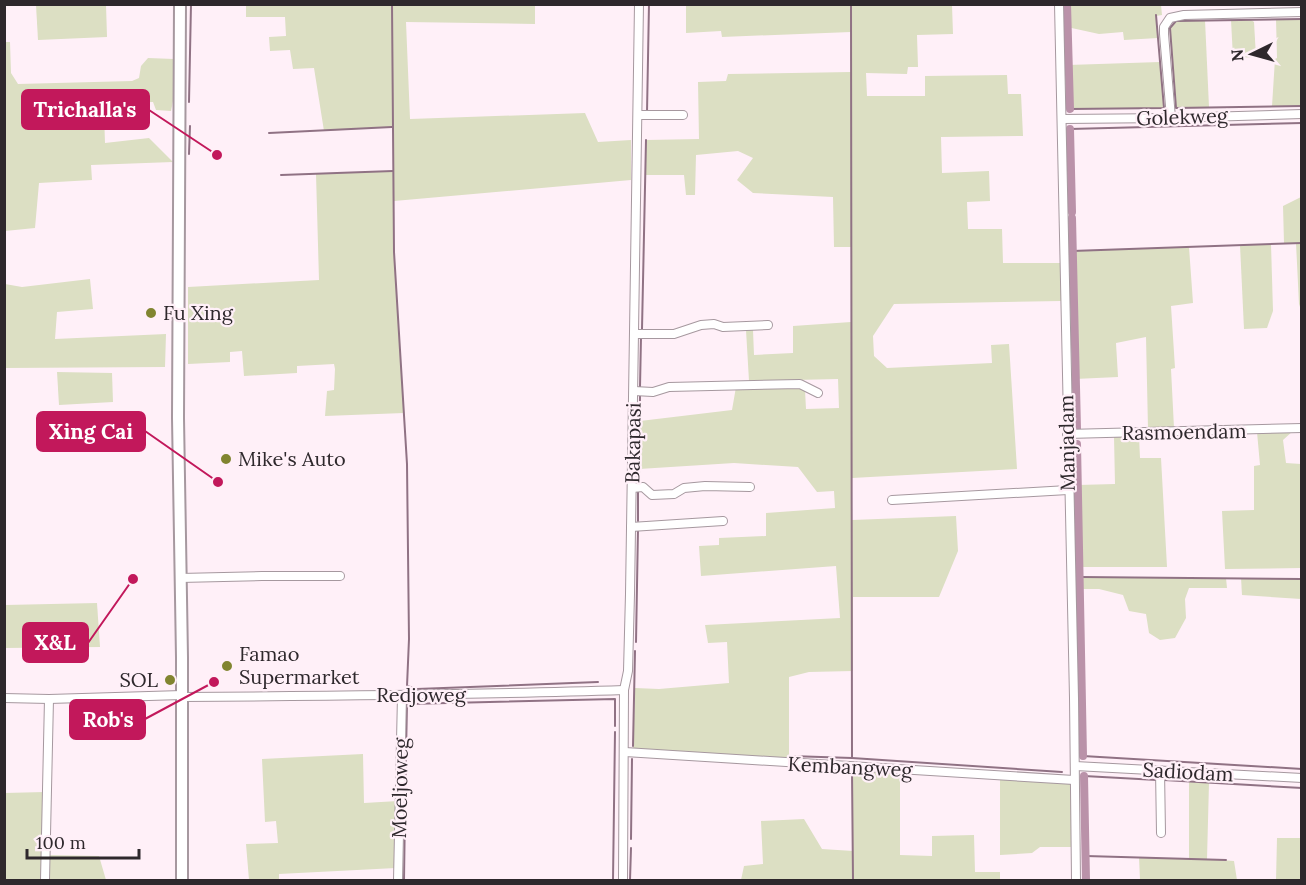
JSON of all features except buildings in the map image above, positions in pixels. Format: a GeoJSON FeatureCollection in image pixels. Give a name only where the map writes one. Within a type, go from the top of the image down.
{"type":"FeatureCollection","features":[{"type":"Feature","properties":{"kind":"main road"},"geometry":{"type":"LineString","coordinates":[[180,4],[178,418],[182,880]]}},
{"type":"Feature","properties":{"kind":"street","name":"Bakapasi"},"geometry":{"type":"LineString","coordinates":[[623,880],[624,690],[627,671],[632,488],[639,4]]}},
{"type":"Feature","properties":{"kind":"street","name":"Manjadam"},"geometry":{"type":"LineString","coordinates":[[1059,4],[1076,880]]}},
{"type":"Feature","properties":{"kind":"street"},"geometry":{"type":"LineString","coordinates":[[1171,118],[1164,34],[1164,27],[1170,18],[1184,15],[1302,12]]}},
{"type":"Feature","properties":{"kind":"street","name":"Golekweg"},"geometry":{"type":"LineString","coordinates":[[1062,119],[1302,114]]}},
{"type":"Feature","properties":{"kind":"street"},"geometry":{"type":"LineString","coordinates":[[638,115],[683,116]]}},
{"type":"Feature","properties":{"kind":"street"},"geometry":{"type":"LineString","coordinates":[[635,334],[674,334],[701,325],[714,324],[723,327],[768,325]]}},
{"type":"Feature","properties":{"kind":"street"},"geometry":{"type":"LineString","coordinates":[[634,391],[653,392],[669,387],[800,384],[818,393]]}},
{"type":"Feature","properties":{"kind":"street","name":"Rasmoendam"},"geometry":{"type":"LineString","coordinates":[[1067,434],[1302,428]]}},
{"type":"Feature","properties":{"kind":"street"},"geometry":{"type":"LineString","coordinates":[[632,488],[643,488],[652,495],[674,494],[684,488],[705,486],[750,487]]}},
{"type":"Feature","properties":{"kind":"street"},"geometry":{"type":"LineString","coordinates":[[892,500],[1068,490]]}},
{"type":"Feature","properties":{"kind":"street"},"geometry":{"type":"LineString","coordinates":[[631,527],[723,521]]}},
{"type":"Feature","properties":{"kind":"street"},"geometry":{"type":"LineString","coordinates":[[180,578],[340,576]]}},
{"type":"Feature","properties":{"kind":"street","name":"Redjoweg"},"geometry":{"type":"LineString","coordinates":[[4,698],[467,695],[624,690]]}},
{"type":"Feature","properties":{"kind":"street","name":"Moeljoweg"},"geometry":{"type":"LineString","coordinates":[[398,880],[402,695]]}},
{"type":"Feature","properties":{"kind":"street"},"geometry":{"type":"LineString","coordinates":[[45,880],[49,699]]}},
{"type":"Feature","properties":{"kind":"street","name":"Kembangweg"},"geometry":{"type":"LineString","coordinates":[[625,752],[1074,780]]}},
{"type":"Feature","properties":{"kind":"street","name":"Sadiodam"},"geometry":{"type":"LineString","coordinates":[[1075,766],[1302,778]]}},
{"type":"Feature","properties":{"kind":"street"},"geometry":{"type":"LineString","coordinates":[[1160,770],[1161,834]]}},
{"type":"Feature","properties":{"kind":"green space"},"geometry":{"type":"Polygon","coordinates":[[[36,5],[106,5],[107,37],[38,40],[36,5]]]}},
{"type":"Feature","properties":{"kind":"green space"},"geometry":{"type":"Polygon","coordinates":[[[246,5],[535,5],[535,24],[406,22],[410,119],[585,113],[598,142],[631,140],[631,180],[394,201],[394,252],[404,413],[325,416],[327,391],[334,390],[334,364],[297,366],[297,373],[244,376],[242,351],[230,352],[230,362],[188,364],[188,287],[319,280],[316,174],[393,171],[393,127],[324,131],[314,68],[293,69],[290,50],[270,51],[269,37],[286,36],[285,17],[246,17],[246,5]]]}},
{"type":"Feature","properties":{"kind":"green space"},"geometry":{"type":"Polygon","coordinates":[[[686,5],[952,5],[953,34],[917,35],[918,67],[908,67],[907,74],[866,73],[867,96],[925,96],[925,76],[1007,75],[1008,94],[1021,94],[1023,136],[941,137],[942,173],[989,171],[990,201],[967,202],[968,229],[1002,229],[1003,263],[1061,263],[1061,301],[894,304],[873,336],[874,356],[887,368],[992,363],[991,345],[1009,344],[1017,469],[852,478],[852,520],[956,516],[958,551],[939,597],[853,597],[853,671],[809,672],[789,677],[789,761],[633,750],[635,688],[659,689],[729,683],[727,642],[708,643],[705,625],[840,618],[836,566],[701,576],[699,546],[719,545],[719,538],[766,536],[766,513],[835,508],[834,491],[817,492],[798,467],[734,463],[639,469],[640,421],[732,410],[736,387],[797,385],[805,390],[806,409],[839,408],[838,379],[749,381],[746,330],[753,330],[754,355],[793,353],[793,326],[851,322],[852,247],[834,247],[833,197],[753,193],[737,180],[753,158],[738,151],[696,155],[695,195],[686,195],[684,175],[645,175],[646,140],[699,139],[698,82],[726,81],[728,74],[851,72],[851,32],[722,37],[721,31],[686,33],[686,5]]]}},
{"type":"Feature","properties":{"kind":"green space"},"geometry":{"type":"Polygon","coordinates":[[[1067,5],[1161,5],[1162,15],[1156,16],[1158,38],[1124,40],[1123,32],[1099,34],[1067,27],[1067,5]]]}},
{"type":"Feature","properties":{"kind":"green space"},"geometry":{"type":"Polygon","coordinates":[[[1276,19],[1301,19],[1301,106],[1272,106],[1275,59],[1277,58],[1276,19]]]}},
{"type":"Feature","properties":{"kind":"green space"},"geometry":{"type":"Polygon","coordinates":[[[1205,20],[1209,107],[1176,108],[1170,28],[1176,21],[1205,20]]]}},
{"type":"Feature","properties":{"kind":"green space"},"geometry":{"type":"Polygon","coordinates":[[[1231,20],[1254,22],[1256,57],[1233,58],[1231,20]]]}},
{"type":"Feature","properties":{"kind":"green space"},"geometry":{"type":"Polygon","coordinates":[[[5,42],[10,42],[11,73],[18,84],[132,81],[139,78],[141,66],[148,58],[174,59],[171,111],[156,110],[153,102],[119,103],[114,101],[104,113],[105,143],[149,138],[173,162],[91,165],[92,180],[39,183],[35,228],[5,231],[5,42]]]}},
{"type":"Feature","properties":{"kind":"green space"},"geometry":{"type":"Polygon","coordinates":[[[1160,62],[1164,108],[1070,109],[1068,65],[1160,62]]]}},
{"type":"Feature","properties":{"kind":"green space"},"geometry":{"type":"Polygon","coordinates":[[[1301,197],[1301,310],[1296,243],[1284,243],[1283,206],[1301,197]]]}},
{"type":"Feature","properties":{"kind":"green space"},"geometry":{"type":"Polygon","coordinates":[[[1271,244],[1273,311],[1267,328],[1244,329],[1240,245],[1271,244]]]}},
{"type":"Feature","properties":{"kind":"green space"},"geometry":{"type":"Polygon","coordinates":[[[1189,247],[1193,303],[1171,306],[1175,368],[1171,369],[1174,428],[1148,429],[1146,337],[1116,343],[1118,377],[1075,379],[1072,251],[1189,247]]]}},
{"type":"Feature","properties":{"kind":"green space"},"geometry":{"type":"Polygon","coordinates":[[[90,279],[93,309],[57,312],[55,339],[166,334],[165,367],[5,368],[5,284],[22,287],[90,279]]]}},
{"type":"Feature","properties":{"kind":"green space"},"geometry":{"type":"Polygon","coordinates":[[[57,372],[112,373],[113,402],[59,405],[57,372]]]}},
{"type":"Feature","properties":{"kind":"green space"},"geometry":{"type":"Polygon","coordinates":[[[1293,431],[1283,440],[1286,463],[1301,464],[1301,568],[1225,569],[1222,511],[1254,510],[1254,466],[1260,465],[1257,432],[1293,431]]]}},
{"type":"Feature","properties":{"kind":"green space"},"geometry":{"type":"Polygon","coordinates":[[[1139,436],[1140,458],[1161,458],[1167,567],[1079,567],[1078,485],[1115,484],[1114,437],[1139,436]]]}},
{"type":"Feature","properties":{"kind":"green space"},"geometry":{"type":"Polygon","coordinates":[[[1080,577],[1226,578],[1227,588],[1189,588],[1185,599],[1186,618],[1175,638],[1160,640],[1149,633],[1146,614],[1129,611],[1123,595],[1099,589],[1080,589],[1080,577]]]}},
{"type":"Feature","properties":{"kind":"green space"},"geometry":{"type":"Polygon","coordinates":[[[1241,578],[1301,579],[1301,599],[1242,595],[1241,578]]]}},
{"type":"Feature","properties":{"kind":"green space"},"geometry":{"type":"Polygon","coordinates":[[[97,603],[100,647],[5,648],[5,605],[97,603]]]}},
{"type":"Feature","properties":{"kind":"green space"},"geometry":{"type":"Polygon","coordinates":[[[363,754],[364,803],[398,801],[396,868],[279,874],[279,880],[249,880],[246,844],[278,843],[276,821],[265,822],[262,759],[363,754]]]}},
{"type":"Feature","properties":{"kind":"green space"},"geometry":{"type":"Polygon","coordinates":[[[852,770],[900,773],[900,855],[932,856],[932,836],[974,835],[975,872],[1000,872],[1000,880],[741,880],[744,866],[763,864],[761,821],[804,819],[822,849],[853,851],[852,770]]]}},
{"type":"Feature","properties":{"kind":"green space"},"geometry":{"type":"Polygon","coordinates":[[[1000,779],[1071,784],[1073,787],[1073,847],[1040,847],[1032,853],[1000,855],[1000,779]]]}},
{"type":"Feature","properties":{"kind":"green space"},"geometry":{"type":"Polygon","coordinates":[[[1189,782],[1209,783],[1207,859],[1234,861],[1237,880],[1140,880],[1139,857],[1189,859],[1189,782]]]}},
{"type":"Feature","properties":{"kind":"green space"},"geometry":{"type":"Polygon","coordinates":[[[45,792],[42,880],[5,880],[4,793],[45,792]]]}},
{"type":"Feature","properties":{"kind":"green space"},"geometry":{"type":"Polygon","coordinates":[[[1277,838],[1301,838],[1301,880],[1276,880],[1277,838]]]}},
{"type":"Feature","properties":{"kind":"green space"},"geometry":{"type":"Polygon","coordinates":[[[47,855],[99,856],[106,880],[47,880],[47,855]]]}},
{"type":"Feature","properties":{"kind":"waterway"},"geometry":{"type":"LineString","coordinates":[[189,102],[191,4]]}},
{"type":"Feature","properties":{"kind":"waterway"},"geometry":{"type":"LineString","coordinates":[[392,4],[394,252],[407,464],[409,639],[407,686],[417,689],[598,682]]}},
{"type":"Feature","properties":{"kind":"waterway"},"geometry":{"type":"LineString","coordinates":[[647,112],[649,4]]}},
{"type":"Feature","properties":{"kind":"waterway"},"geometry":{"type":"LineString","coordinates":[[851,4],[852,758]]}},
{"type":"Feature","properties":{"kind":"waterway"},"geometry":{"type":"LineString","coordinates":[[1067,4],[1070,109]]}},
{"type":"Feature","properties":{"kind":"waterway"},"geometry":{"type":"LineString","coordinates":[[1070,109],[1164,108],[1156,15]]}},
{"type":"Feature","properties":{"kind":"waterway"},"geometry":{"type":"LineString","coordinates":[[1302,19],[1176,21],[1170,28],[1176,108],[1302,106]]}},
{"type":"Feature","properties":{"kind":"waterway"},"geometry":{"type":"LineString","coordinates":[[1070,129],[1302,123]]}},
{"type":"Feature","properties":{"kind":"waterway"},"geometry":{"type":"LineString","coordinates":[[189,154],[190,126]]}},
{"type":"Feature","properties":{"kind":"waterway"},"geometry":{"type":"LineString","coordinates":[[269,133],[392,127]]}},
{"type":"Feature","properties":{"kind":"waterway"},"geometry":{"type":"LineString","coordinates":[[1070,129],[1072,212]]}},
{"type":"Feature","properties":{"kind":"waterway"},"geometry":{"type":"LineString","coordinates":[[642,329],[646,140]]}},
{"type":"Feature","properties":{"kind":"waterway"},"geometry":{"type":"LineString","coordinates":[[281,175],[393,171]]}},
{"type":"Feature","properties":{"kind":"waterway"},"geometry":{"type":"LineString","coordinates":[[1072,218],[1077,429]]}},
{"type":"Feature","properties":{"kind":"waterway"},"geometry":{"type":"LineString","coordinates":[[1072,251],[1302,243]]}},
{"type":"Feature","properties":{"kind":"waterway"},"geometry":{"type":"LineString","coordinates":[[640,387],[641,337]]}},
{"type":"Feature","properties":{"kind":"waterway"},"geometry":{"type":"LineString","coordinates":[[639,479],[640,395]]}},
{"type":"Feature","properties":{"kind":"waterway"},"geometry":{"type":"LineString","coordinates":[[1077,444],[1083,756]]}},
{"type":"Feature","properties":{"kind":"waterway"},"geometry":{"type":"LineString","coordinates":[[638,491],[638,521]]}},
{"type":"Feature","properties":{"kind":"waterway"},"geometry":{"type":"LineString","coordinates":[[636,642],[638,529]]}},
{"type":"Feature","properties":{"kind":"waterway"},"geometry":{"type":"LineString","coordinates":[[1080,577],[1302,579]]}},
{"type":"Feature","properties":{"kind":"waterway"},"geometry":{"type":"LineString","coordinates":[[633,746],[635,651]]}},
{"type":"Feature","properties":{"kind":"waterway"},"geometry":{"type":"LineString","coordinates":[[405,801],[407,704],[615,699],[615,726]]}},
{"type":"Feature","properties":{"kind":"waterway"},"geometry":{"type":"LineString","coordinates":[[613,880],[615,732]]}},
{"type":"Feature","properties":{"kind":"waterway"},"geometry":{"type":"LineString","coordinates":[[790,756],[1062,772]]}},
{"type":"Feature","properties":{"kind":"waterway"},"geometry":{"type":"LineString","coordinates":[[1083,756],[1302,769]]}},
{"type":"Feature","properties":{"kind":"waterway"},"geometry":{"type":"LineString","coordinates":[[631,839],[632,759]]}},
{"type":"Feature","properties":{"kind":"waterway"},"geometry":{"type":"LineString","coordinates":[[852,772],[853,880]]}},
{"type":"Feature","properties":{"kind":"waterway"},"geometry":{"type":"LineString","coordinates":[[1084,776],[1157,780]]}},
{"type":"Feature","properties":{"kind":"waterway"},"geometry":{"type":"LineString","coordinates":[[1084,776],[1086,880]]}},
{"type":"Feature","properties":{"kind":"waterway"},"geometry":{"type":"LineString","coordinates":[[1164,780],[1302,788]]}},
{"type":"Feature","properties":{"kind":"waterway"},"geometry":{"type":"LineString","coordinates":[[404,880],[405,809]]}},
{"type":"Feature","properties":{"kind":"waterway"},"geometry":{"type":"LineString","coordinates":[[630,880],[631,848]]}},
{"type":"Feature","properties":{"kind":"waterway"},"geometry":{"type":"LineString","coordinates":[[1086,856],[1226,860]]}},
{"type":"Feature","properties":{"kind":"place","name":"Trichalla's"},"geometry":{"type":"Point","coordinates":[217,155]}},
{"type":"Feature","properties":{"kind":"place","name":"Fu Xing"},"geometry":{"type":"Point","coordinates":[151,313]}},
{"type":"Feature","properties":{"kind":"place","name":"Mike's Auto"},"geometry":{"type":"Point","coordinates":[226,459]}},
{"type":"Feature","properties":{"kind":"place","name":"Xing Cai"},"geometry":{"type":"Point","coordinates":[218,482]}},
{"type":"Feature","properties":{"kind":"place","name":"X&L"},"geometry":{"type":"Point","coordinates":[133,579]}},
{"type":"Feature","properties":{"kind":"place","name":"Famao Supermarket"},"geometry":{"type":"Point","coordinates":[227,666]}},
{"type":"Feature","properties":{"kind":"place","name":"SOL"},"geometry":{"type":"Point","coordinates":[170,680]}},
{"type":"Feature","properties":{"kind":"place","name":"Rob's"},"geometry":{"type":"Point","coordinates":[214,682]}}]}
